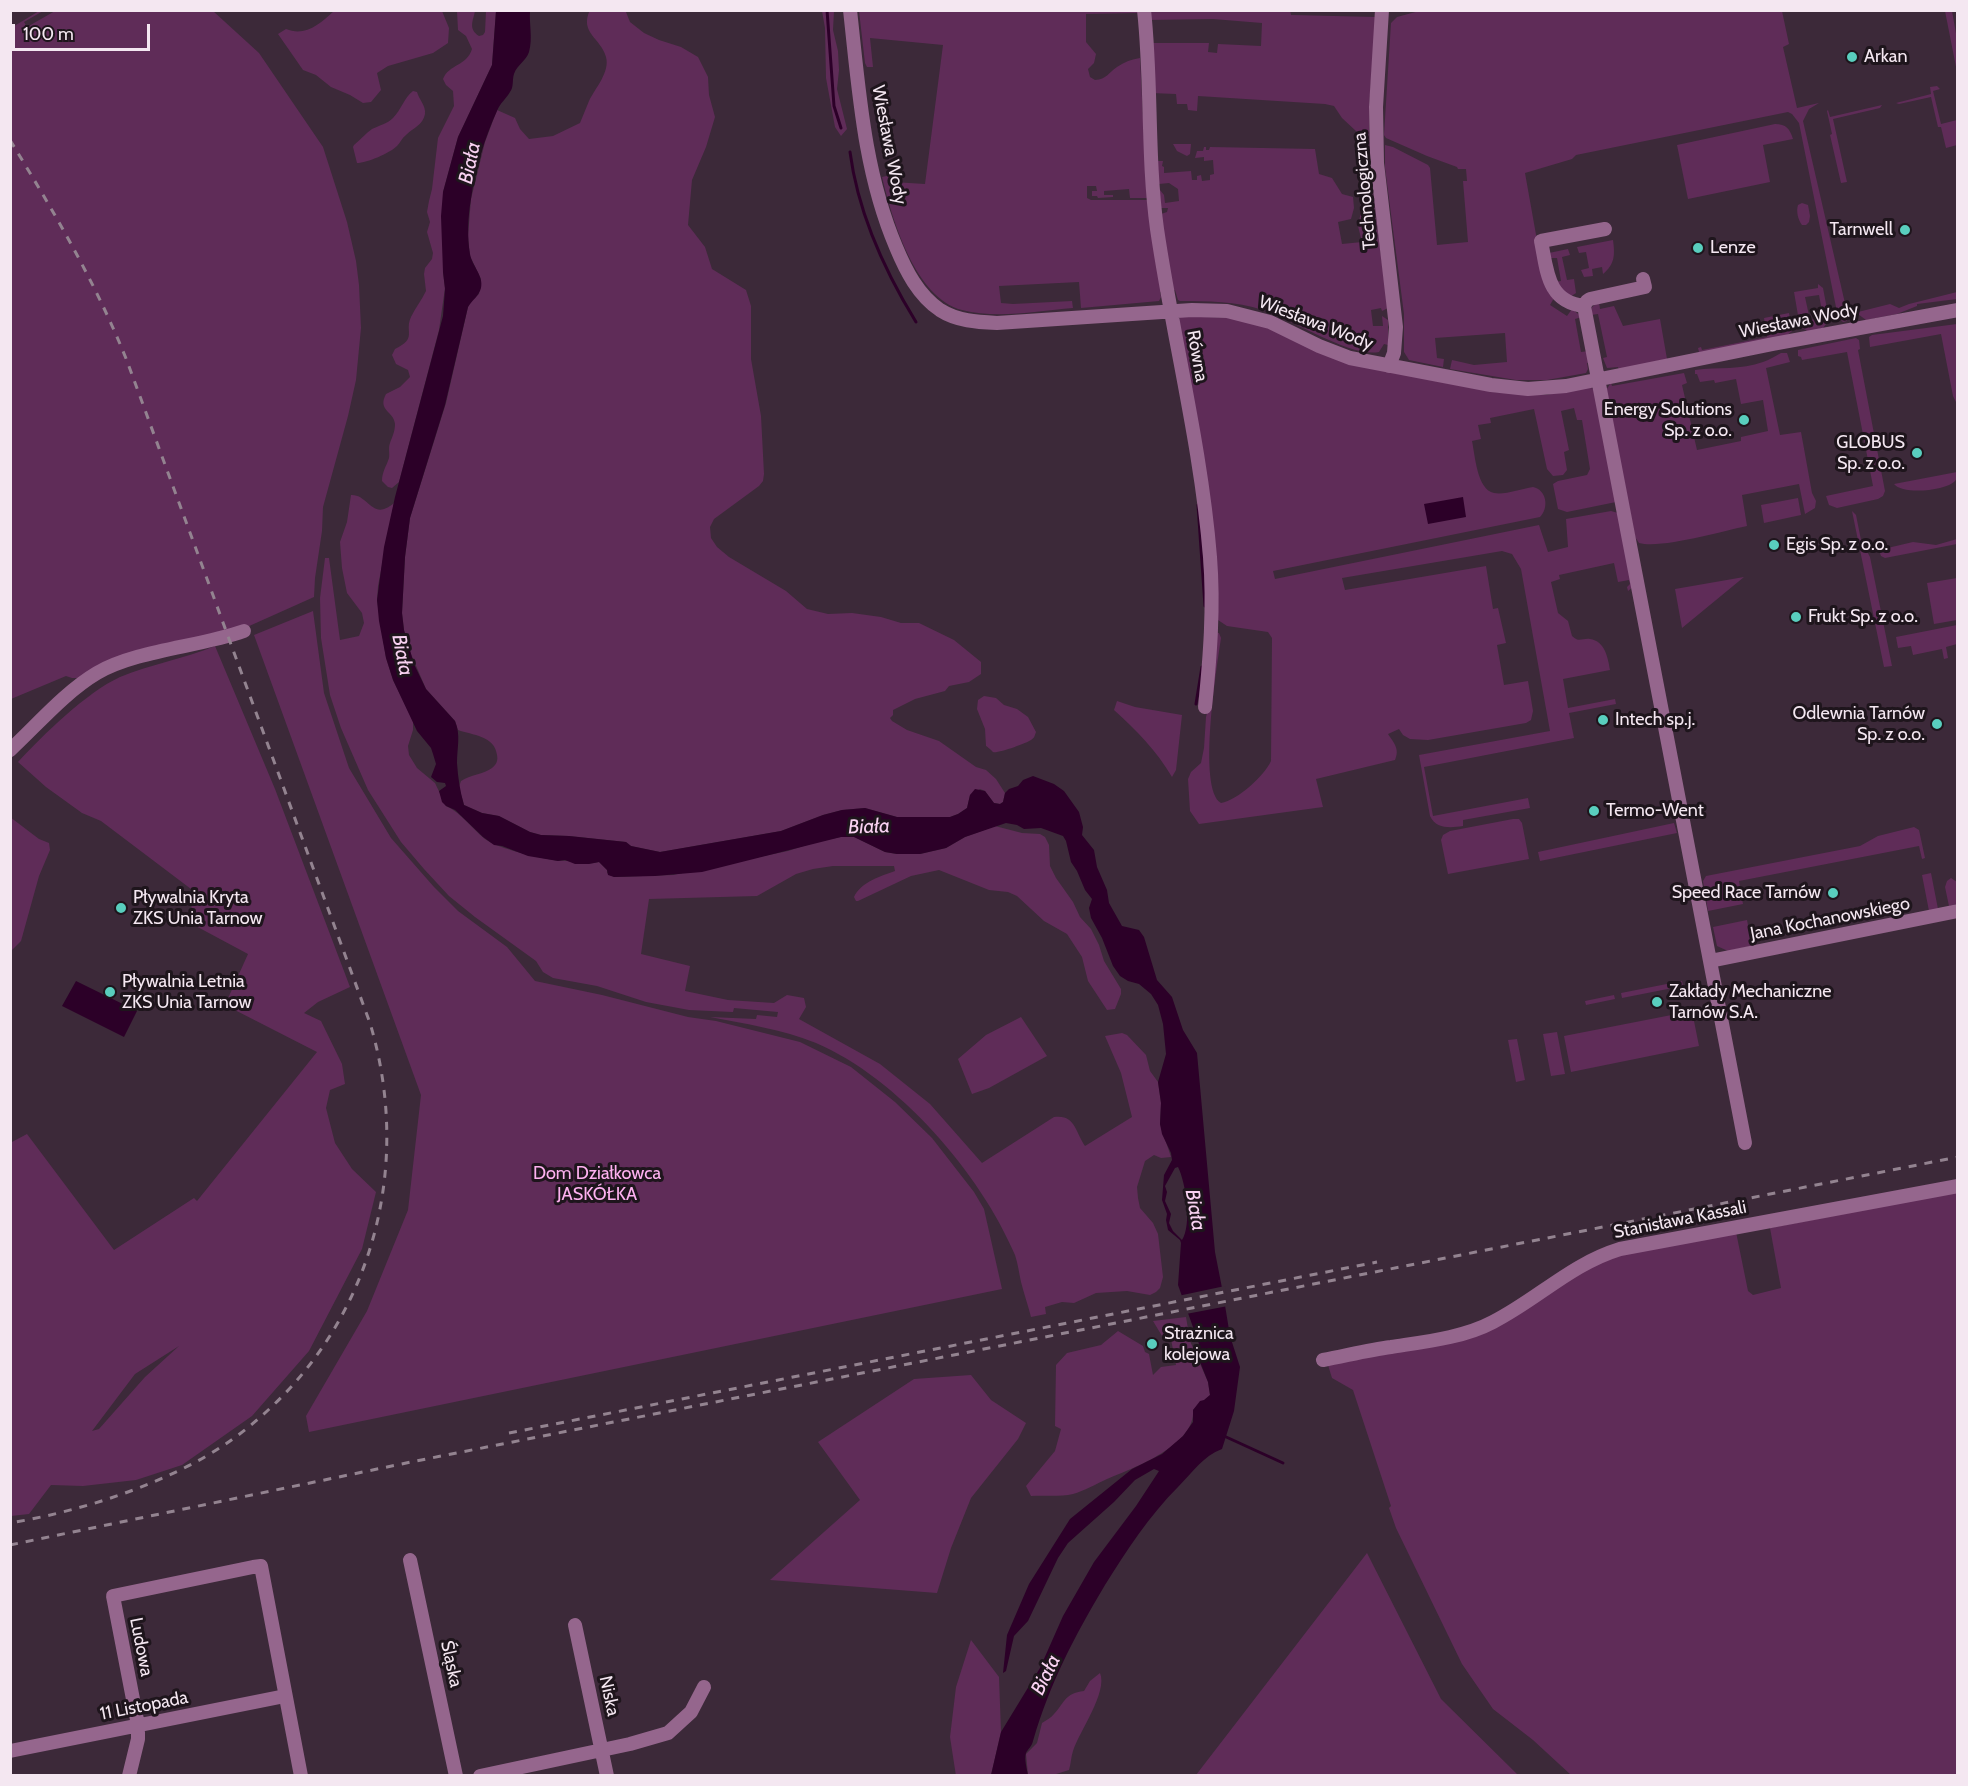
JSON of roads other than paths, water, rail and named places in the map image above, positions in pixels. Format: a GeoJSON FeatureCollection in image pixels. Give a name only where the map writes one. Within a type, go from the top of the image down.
{"type":"FeatureCollection","features":[{"type":"Feature","properties":{"kind":"street","name":"Wiesława Wody"},"geometry":{"type":"LineString","coordinates":[[850,10],[864,127],[874,186],[888,228],[903,265],[919,291],[931,303],[954,317],[969,321],[997,323],[1212,310],[1258,318],[1350,358],[1491,385],[1528,389],[1566,386],[1773,344],[1958,310]]}},
{"type":"Feature","properties":{"kind":"street","name":"Równa"},"geometry":{"type":"LineString","coordinates":[[1144,10],[1147,38],[1151,184],[1202,488],[1210,558],[1212,621],[1205,707]]}},
{"type":"Feature","properties":{"kind":"street","name":"Technologiczna"},"geometry":{"type":"LineString","coordinates":[[1382,10],[1376,107],[1377,162],[1396,317],[1395,345],[1389,366]]}},
{"type":"Feature","properties":{"kind":"street"},"geometry":{"type":"LineString","coordinates":[[1584,306],[1572,303],[1555,292],[1550,283],[1542,241],[1605,229]]}},
{"type":"Feature","properties":{"kind":"street"},"geometry":{"type":"LineString","coordinates":[[1643,279],[1645,288],[1590,299],[1584,306],[1600,379],[1668,749],[1745,1143]]}},
{"type":"Feature","properties":{"kind":"street"},"geometry":{"type":"LineString","coordinates":[[10,750],[66,697],[98,673],[136,658],[228,637],[244,631]]}},
{"type":"Feature","properties":{"kind":"street","name":"Jana Kochanowskiego"},"geometry":{"type":"LineString","coordinates":[[1710,961],[1958,911]]}},
{"type":"Feature","properties":{"kind":"street","name":"Stanisława Kassali"},"geometry":{"type":"LineString","coordinates":[[1323,1360],[1422,1343],[1477,1329],[1513,1311],[1582,1264],[1620,1249],[1958,1186]]}},
{"type":"Feature","properties":{"kind":"street","name":"Śląska"},"geometry":{"type":"LineString","coordinates":[[411,1560],[456,1776]]}},
{"type":"Feature","properties":{"kind":"street","name":"Ludowa"},"geometry":{"type":"LineString","coordinates":[[129,1776],[138,1739],[138,1725],[113,1596],[261,1566],[285,1696]]}},
{"type":"Feature","properties":{"kind":"street","name":"Niska"},"geometry":{"type":"LineString","coordinates":[[575,1625],[607,1776]]}},
{"type":"Feature","properties":{"kind":"street"},"geometry":{"type":"LineString","coordinates":[[480,1776],[602,1750],[668,1733],[691,1712],[704,1687]]}},
{"type":"Feature","properties":{"kind":"street"},"geometry":{"type":"LineString","coordinates":[[285,1696],[302,1776]]}},
{"type":"Feature","properties":{"kind":"street","name":"11 Listopada"},"geometry":{"type":"LineString","coordinates":[[10,1751],[285,1696]]}},
{"type":"Feature","properties":{"kind":"water","name":"Biała"},"geometry":{"type":"Polygon","coordinates":[[[496,11],[530,11],[529,52],[515,71],[511,90],[493,121],[475,177],[469,212],[468,241],[471,258],[481,279],[481,288],[468,307],[445,405],[410,518],[402,613],[404,630],[414,664],[426,689],[457,726],[457,769],[464,805],[482,813],[499,816],[530,832],[541,835],[626,842],[631,846],[660,852],[781,831],[842,810],[865,808],[897,817],[950,817],[967,808],[970,795],[975,789],[985,791],[994,803],[1000,804],[1009,789],[1033,776],[1054,784],[1064,791],[1079,812],[1083,827],[1082,835],[1094,850],[1109,903],[1122,926],[1139,930],[1144,937],[1157,980],[1172,997],[1183,1030],[1197,1053],[1215,1252],[1230,1336],[1240,1367],[1234,1411],[1222,1449],[1198,1465],[1157,1510],[1130,1546],[1094,1604],[1064,1661],[1026,1753],[1028,1775],[991,1775],[1001,1732],[1040,1668],[1063,1616],[1094,1562],[1159,1471],[1154,1469],[1135,1480],[1068,1543],[1058,1558],[1028,1621],[1014,1636],[1006,1671],[1003,1673],[1007,1635],[1029,1584],[1070,1519],[1132,1469],[1162,1454],[1183,1436],[1193,1422],[1193,1410],[1200,1401],[1210,1395],[1208,1382],[1200,1362],[1199,1344],[1178,1285],[1181,1243],[1168,1230],[1167,1214],[1162,1200],[1164,1175],[1172,1160],[1160,1124],[1161,1103],[1158,1082],[1166,1054],[1163,1024],[1158,1005],[1151,994],[1139,984],[1120,976],[1113,966],[1091,918],[1089,908],[1092,899],[1071,862],[1066,841],[1063,836],[1041,828],[1024,829],[1006,823],[965,837],[946,848],[920,854],[885,852],[854,837],[841,837],[702,872],[614,877],[608,875],[607,870],[599,862],[575,864],[565,860],[528,856],[494,845],[455,810],[442,802],[439,791],[446,786],[445,783],[437,782],[431,777],[436,764],[431,748],[417,731],[393,680],[386,658],[377,600],[384,547],[395,497],[443,316],[445,289],[441,216],[443,192],[458,137],[492,65],[496,11]],[[1178,1167],[1175,1168],[1165,1186],[1167,1192],[1165,1201],[1171,1214],[1169,1223],[1182,1240],[1187,1225],[1187,1215],[1178,1167]]]}},
{"type":"Feature","properties":{"kind":"water"},"geometry":{"type":"Polygon","coordinates":[[[1463,497],[1466,517],[1428,524],[1424,504],[1463,497]]]}},
{"type":"Feature","properties":{"kind":"water"},"geometry":{"type":"Polygon","coordinates":[[[76,981],[137,1011],[124,1037],[62,1006],[76,981]]]}},
{"type":"Feature","properties":{"kind":"waterway"},"geometry":{"type":"LineString","coordinates":[[827,10],[834,106],[841,128]]}},
{"type":"Feature","properties":{"kind":"waterway"},"geometry":{"type":"LineString","coordinates":[[850,152],[859,197],[874,240],[893,282],[916,322]]}},
{"type":"Feature","properties":{"kind":"waterway"},"geometry":{"type":"LineString","coordinates":[[1198,505],[1205,606]]}},
{"type":"Feature","properties":{"kind":"waterway"},"geometry":{"type":"LineString","coordinates":[[1196,704],[1202,667]]}},
{"type":"Feature","properties":{"kind":"waterway"},"geometry":{"type":"LineString","coordinates":[[1224,1436],[1283,1463]]}},
{"type":"Feature","properties":{"kind":"railway"},"geometry":{"type":"LineString","coordinates":[[10,140],[88,276],[127,361],[370,1023],[383,1082],[387,1141],[382,1199],[368,1255],[346,1308],[315,1358],[276,1402],[230,1441],[180,1470],[95,1503],[10,1523]]}},
{"type":"Feature","properties":{"kind":"railway"},"geometry":{"type":"LineString","coordinates":[[10,1545],[416,1461],[1958,1157]]}},
{"type":"Feature","properties":{"kind":"railway"},"geometry":{"type":"LineString","coordinates":[[509,1433],[1377,1262]]}},
{"type":"Feature","properties":{"kind":"place","name":"Arkan"},"geometry":{"type":"Point","coordinates":[1852,57]}},
{"type":"Feature","properties":{"kind":"place","name":"Tarnwell"},"geometry":{"type":"Point","coordinates":[1905,230]}},
{"type":"Feature","properties":{"kind":"place","name":"Lenze"},"geometry":{"type":"Point","coordinates":[1698,248]}},
{"type":"Feature","properties":{"kind":"place","name":"Energy Solutions Sp. z o.o."},"geometry":{"type":"Point","coordinates":[1744,420]}},
{"type":"Feature","properties":{"kind":"place","name":"GLOBUS Sp. z o.o."},"geometry":{"type":"Point","coordinates":[1917,453]}},
{"type":"Feature","properties":{"kind":"place","name":"Egis Sp. z o.o."},"geometry":{"type":"Point","coordinates":[1774,545]}},
{"type":"Feature","properties":{"kind":"place","name":"Frukt Sp. z o.o."},"geometry":{"type":"Point","coordinates":[1796,617]}},
{"type":"Feature","properties":{"kind":"place","name":"Intech sp.j."},"geometry":{"type":"Point","coordinates":[1603,720]}},
{"type":"Feature","properties":{"kind":"place","name":"Odlewnia Tarnów Sp. z o.o."},"geometry":{"type":"Point","coordinates":[1937,724]}},
{"type":"Feature","properties":{"kind":"place","name":"Termo-Went"},"geometry":{"type":"Point","coordinates":[1594,811]}},
{"type":"Feature","properties":{"kind":"place","name":"Speed Race Tarnów"},"geometry":{"type":"Point","coordinates":[1833,893]}},
{"type":"Feature","properties":{"kind":"place","name":"Pływalnia Kryta ZKS Unia Tarnow"},"geometry":{"type":"Point","coordinates":[121,908]}},
{"type":"Feature","properties":{"kind":"place","name":"Pływalnia Letnia ZKS Unia Tarnow"},"geometry":{"type":"Point","coordinates":[110,992]}},
{"type":"Feature","properties":{"kind":"place","name":"Zakłady Mechaniczne Tarnów S.A."},"geometry":{"type":"Point","coordinates":[1657,1002]}},
{"type":"Feature","properties":{"kind":"place","name":"Strażnica kolejowa"},"geometry":{"type":"Point","coordinates":[1152,1344]}},
{"type":"Feature","properties":{"kind":"park label","name":"Dom Działkowca JASKÓŁKA"},"geometry":{"type":"Point","coordinates":[597,1184]}}]}
